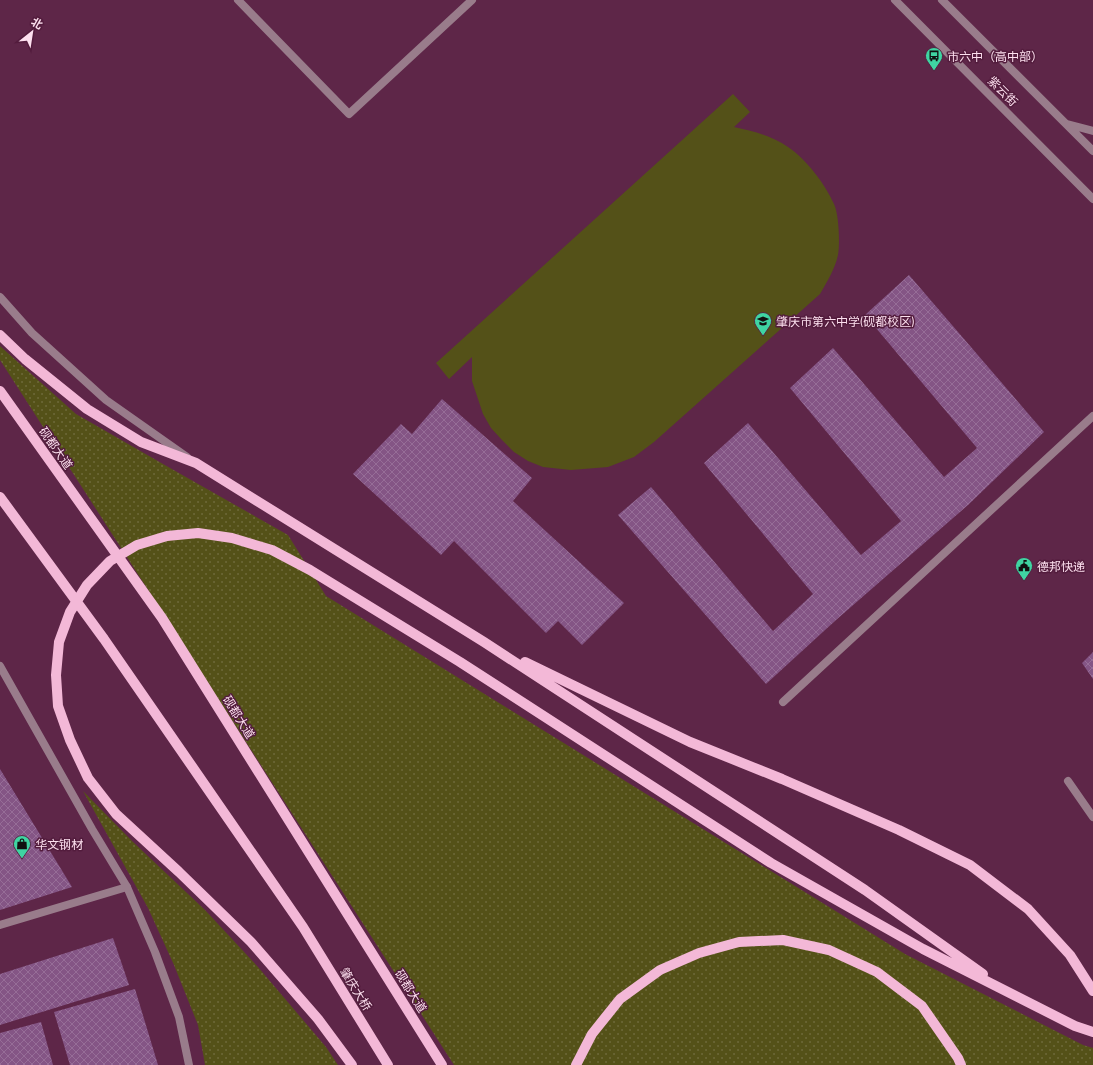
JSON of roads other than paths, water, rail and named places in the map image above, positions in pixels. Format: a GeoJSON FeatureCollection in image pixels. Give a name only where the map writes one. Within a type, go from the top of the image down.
{"type":"FeatureCollection","features":[{"type":"Feature","properties":{"kind":"main road"},"geometry":{"type":"LineString","coordinates":[[0,335],[25,359],[87,409],[141,442],[196,463],[484,642],[866,890],[1007,991]]}},
{"type":"Feature","properties":{"kind":"main road","name":"砚都大道"},"geometry":{"type":"LineString","coordinates":[[0,391],[162,618],[442,1065]]}},
{"type":"Feature","properties":{"kind":"main road","name":"肇庆大桥"},"geometry":{"type":"LineString","coordinates":[[0,497],[104,639],[303,927],[388,1065]]}},
{"type":"Feature","properties":{"kind":"main road"},"geometry":{"type":"LineString","coordinates":[[352,1065],[318,1019],[251,942],[179,872],[116,814],[88,778],[70,740],[58,706],[56,675],[59,642],[70,612],[87,585],[110,561],[137,545],[167,536],[198,533],[232,538],[272,550],[310,570],[460,662],[771,863],[923,949],[1075,1026],[1093,1032]]}},
{"type":"Feature","properties":{"kind":"main road"},"geometry":{"type":"LineString","coordinates":[[484,642],[690,742],[797,785],[899,830],[970,864],[1028,909],[1070,955],[1093,991]]}},
{"type":"Feature","properties":{"kind":"main road"},"geometry":{"type":"LineString","coordinates":[[576,1065],[592,1034],[620,998],[660,970],[699,953],[739,942],[783,940],[829,950],[877,972],[922,1006],[958,1058],[961,1065]]}},
{"type":"Feature","properties":{"kind":"street"},"geometry":{"type":"LineString","coordinates":[[238,0],[349,114],[472,0]]}},
{"type":"Feature","properties":{"kind":"street","name":"紫云街"},"geometry":{"type":"LineString","coordinates":[[895,0],[1093,199]]}},
{"type":"Feature","properties":{"kind":"street","name":"紫云街"},"geometry":{"type":"LineString","coordinates":[[942,0],[1093,150]]}},
{"type":"Feature","properties":{"kind":"street"},"geometry":{"type":"LineString","coordinates":[[1067,124],[1093,131]]}},
{"type":"Feature","properties":{"kind":"street"},"geometry":{"type":"LineString","coordinates":[[0,297],[32,333],[106,400],[196,463]]}},
{"type":"Feature","properties":{"kind":"street"},"geometry":{"type":"LineString","coordinates":[[783,702],[1093,416]]}},
{"type":"Feature","properties":{"kind":"street"},"geometry":{"type":"LineString","coordinates":[[0,666],[92,829],[127,887],[155,952],[179,1017],[189,1065]]}},
{"type":"Feature","properties":{"kind":"street"},"geometry":{"type":"LineString","coordinates":[[1068,781],[1093,817]]}},
{"type":"Feature","properties":{"kind":"street"},"geometry":{"type":"LineString","coordinates":[[0,925],[127,887]]}},
{"type":"Feature","properties":{"kind":"place","name":"市六中（高中部）"},"geometry":{"type":"Point","coordinates":[934,71]}},
{"type":"Feature","properties":{"kind":"place","name":"肇庆市第六中学(砚都校区)"},"geometry":{"type":"Point","coordinates":[763,336]}},
{"type":"Feature","properties":{"kind":"place","name":"德邦快递"},"geometry":{"type":"Point","coordinates":[1024,581]}},
{"type":"Feature","properties":{"kind":"place","name":"华文钢材"},"geometry":{"type":"Point","coordinates":[22,859]}}]}
